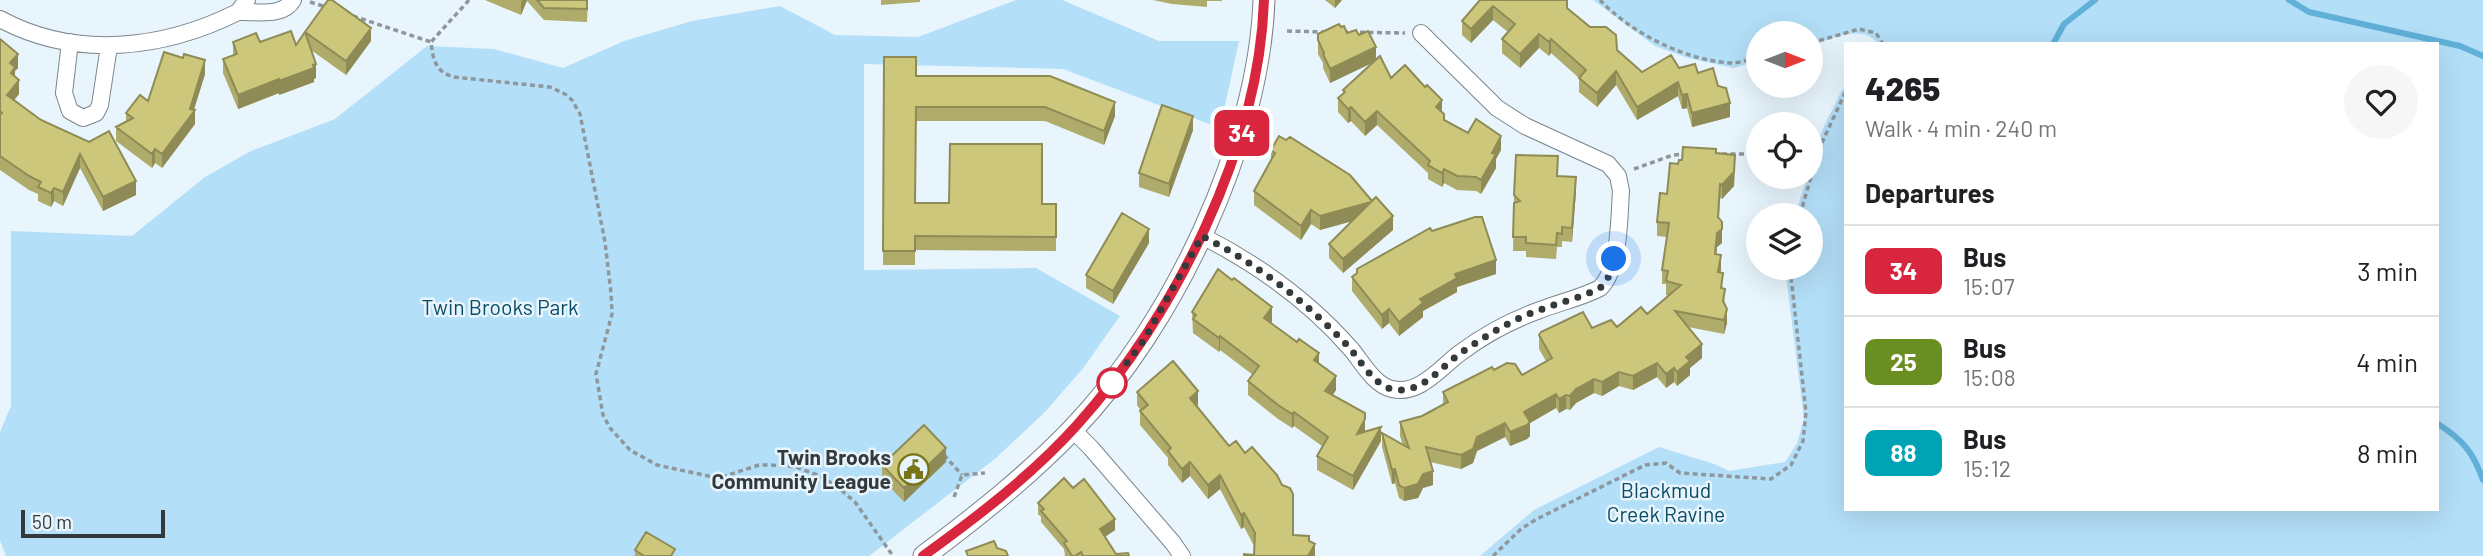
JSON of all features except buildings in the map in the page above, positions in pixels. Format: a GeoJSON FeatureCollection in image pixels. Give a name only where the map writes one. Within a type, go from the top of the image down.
{"type":"FeatureCollection","features":[{"type":"Feature","properties":{"kind":"street"},"geometry":{"type":"LineString","coordinates":[[0,19],[31,33],[70,42],[126,45],[206,28],[243,6],[280,11],[293,0]]}},
{"type":"Feature","properties":{"kind":"street"},"geometry":{"type":"LineString","coordinates":[[923,556],[977,516],[1073,430],[1144,340],[1202,236],[1246,122],[1263,30],[1264,0]]}},
{"type":"Feature","properties":{"kind":"street"},"geometry":{"type":"LineString","coordinates":[[1202,236],[1238,256],[1293,294],[1350,347],[1380,383],[1390,389],[1400,390],[1422,383],[1459,353],[1509,323],[1538,310],[1591,293],[1607,281],[1614,259],[1621,191],[1614,169],[1599,158],[1538,132],[1497,108],[1421,33]]}},
{"type":"Feature","properties":{"kind":"street"},"geometry":{"type":"LineString","coordinates":[[70,42],[64,93],[70,111],[83,118],[96,113],[100,105],[109,46]]}},
{"type":"Feature","properties":{"kind":"street"},"geometry":{"type":"LineString","coordinates":[[1073,430],[1182,556]]}},
{"type":"Feature","properties":{"kind":"path"},"geometry":{"type":"LineString","coordinates":[[303,0],[333,10]]}},
{"type":"Feature","properties":{"kind":"path"},"geometry":{"type":"LineString","coordinates":[[431,42],[469,0]]}},
{"type":"Feature","properties":{"kind":"path"},"geometry":{"type":"LineString","coordinates":[[1601,0],[1611,11],[1647,38],[1699,58],[1734,63],[1746,60]]}},
{"type":"Feature","properties":{"kind":"path"},"geometry":{"type":"LineString","coordinates":[[345,14],[431,42]]}},
{"type":"Feature","properties":{"kind":"path"},"geometry":{"type":"LineString","coordinates":[[1824,39],[1859,29],[1875,33],[1882,42]]}},
{"type":"Feature","properties":{"kind":"path"},"geometry":{"type":"LineString","coordinates":[[1287,31],[1326,32]]}},
{"type":"Feature","properties":{"kind":"path"},"geometry":{"type":"LineString","coordinates":[[1339,32],[1421,33]]}},
{"type":"Feature","properties":{"kind":"path"},"geometry":{"type":"LineString","coordinates":[[431,42],[434,60],[442,73],[454,77],[550,87],[572,100],[580,114],[605,242],[611,293],[612,314],[598,363],[597,385],[603,415],[619,440],[657,466],[713,477],[759,465],[786,466],[817,475],[835,485],[855,502],[893,556]]}},
{"type":"Feature","properties":{"kind":"path"},"geometry":{"type":"LineString","coordinates":[[1823,142],[1844,95]]}},
{"type":"Feature","properties":{"kind":"path"},"geometry":{"type":"LineString","coordinates":[[1618,176],[1673,155],[1697,154]]}},
{"type":"Feature","properties":{"kind":"path"},"geometry":{"type":"LineString","coordinates":[[1722,154],[1746,154]]}},
{"type":"Feature","properties":{"kind":"path"},"geometry":{"type":"LineString","coordinates":[[1493,556],[1521,529],[1535,520],[1645,465],[1666,463],[1680,474],[1771,479],[1791,465],[1803,441],[1806,412],[1791,280]]}},
{"type":"Feature","properties":{"kind":"path"},"geometry":{"type":"LineString","coordinates":[[935,446],[962,475]]}},
{"type":"Feature","properties":{"kind":"path"},"geometry":{"type":"LineString","coordinates":[[962,475],[985,473]]}},
{"type":"Feature","properties":{"kind":"path"},"geometry":{"type":"LineString","coordinates":[[954,497],[962,475]]}},
{"type":"Feature","properties":{"kind":"green space","name":"Twin Brooks Park"},"geometry":{"type":"Polygon","coordinates":[[[1016,0],[1062,0],[1159,41],[1239,41],[1220,128],[1063,69],[864,64],[864,270],[1036,268],[1120,316],[1084,367],[1045,412],[996,458],[869,556],[6,556],[0,540],[0,432],[11,406],[11,231],[132,236],[205,177],[249,152],[335,119],[427,46],[494,49],[563,68],[624,41],[692,21],[780,6],[835,35],[918,37],[1016,0]]]}},
{"type":"Feature","properties":{"kind":"green space","name":"Blackmud Creek Ravine"},"geometry":{"type":"Polygon","coordinates":[[[1593,0],[2483,0],[2483,556],[1480,556],[1534,510],[1659,447],[1729,471],[1785,462],[1797,443],[1804,419],[1787,280],[1823,280],[1823,203],[1799,203],[1803,189],[1823,189],[1823,130],[1844,88],[1844,511],[2439,511],[2439,42],[1876,42],[1864,34],[1846,34],[1824,41],[1824,21],[1746,21],[1746,64],[1733,68],[1688,58],[1655,46],[1593,0]]]}},
{"type":"Feature","properties":{"kind":"waterway"},"geometry":{"type":"LineString","coordinates":[[2054,42],[2064,24],[2095,0]]}},
{"type":"Feature","properties":{"kind":"waterway"},"geometry":{"type":"LineString","coordinates":[[2289,0],[2309,12],[2460,46],[2483,56]]}},
{"type":"Feature","properties":{"kind":"waterway"},"geometry":{"type":"LineString","coordinates":[[2439,425],[2466,447],[2483,480]]}},
{"type":"Feature","properties":{"kind":"bus line","name":"34"},"geometry":{"type":"LineString","coordinates":[[923,556],[1011,488],[1073,430],[1144,340],[1202,236],[1246,122],[1263,30],[1264,0]]}},
{"type":"Feature","properties":{"kind":"place","name":"Twin Brooks Community League"},"geometry":{"type":"Point","coordinates":[914,470]}},
{"type":"Feature","properties":{"kind":"route"},"geometry":{"type":"LineString","coordinates":[[1112,383],[1144,340],[1202,236],[1238,256],[1293,294],[1350,347],[1380,383],[1390,389],[1400,390],[1422,383],[1459,353],[1509,323],[1600,288],[1612,272],[1614,259]]}}]}
